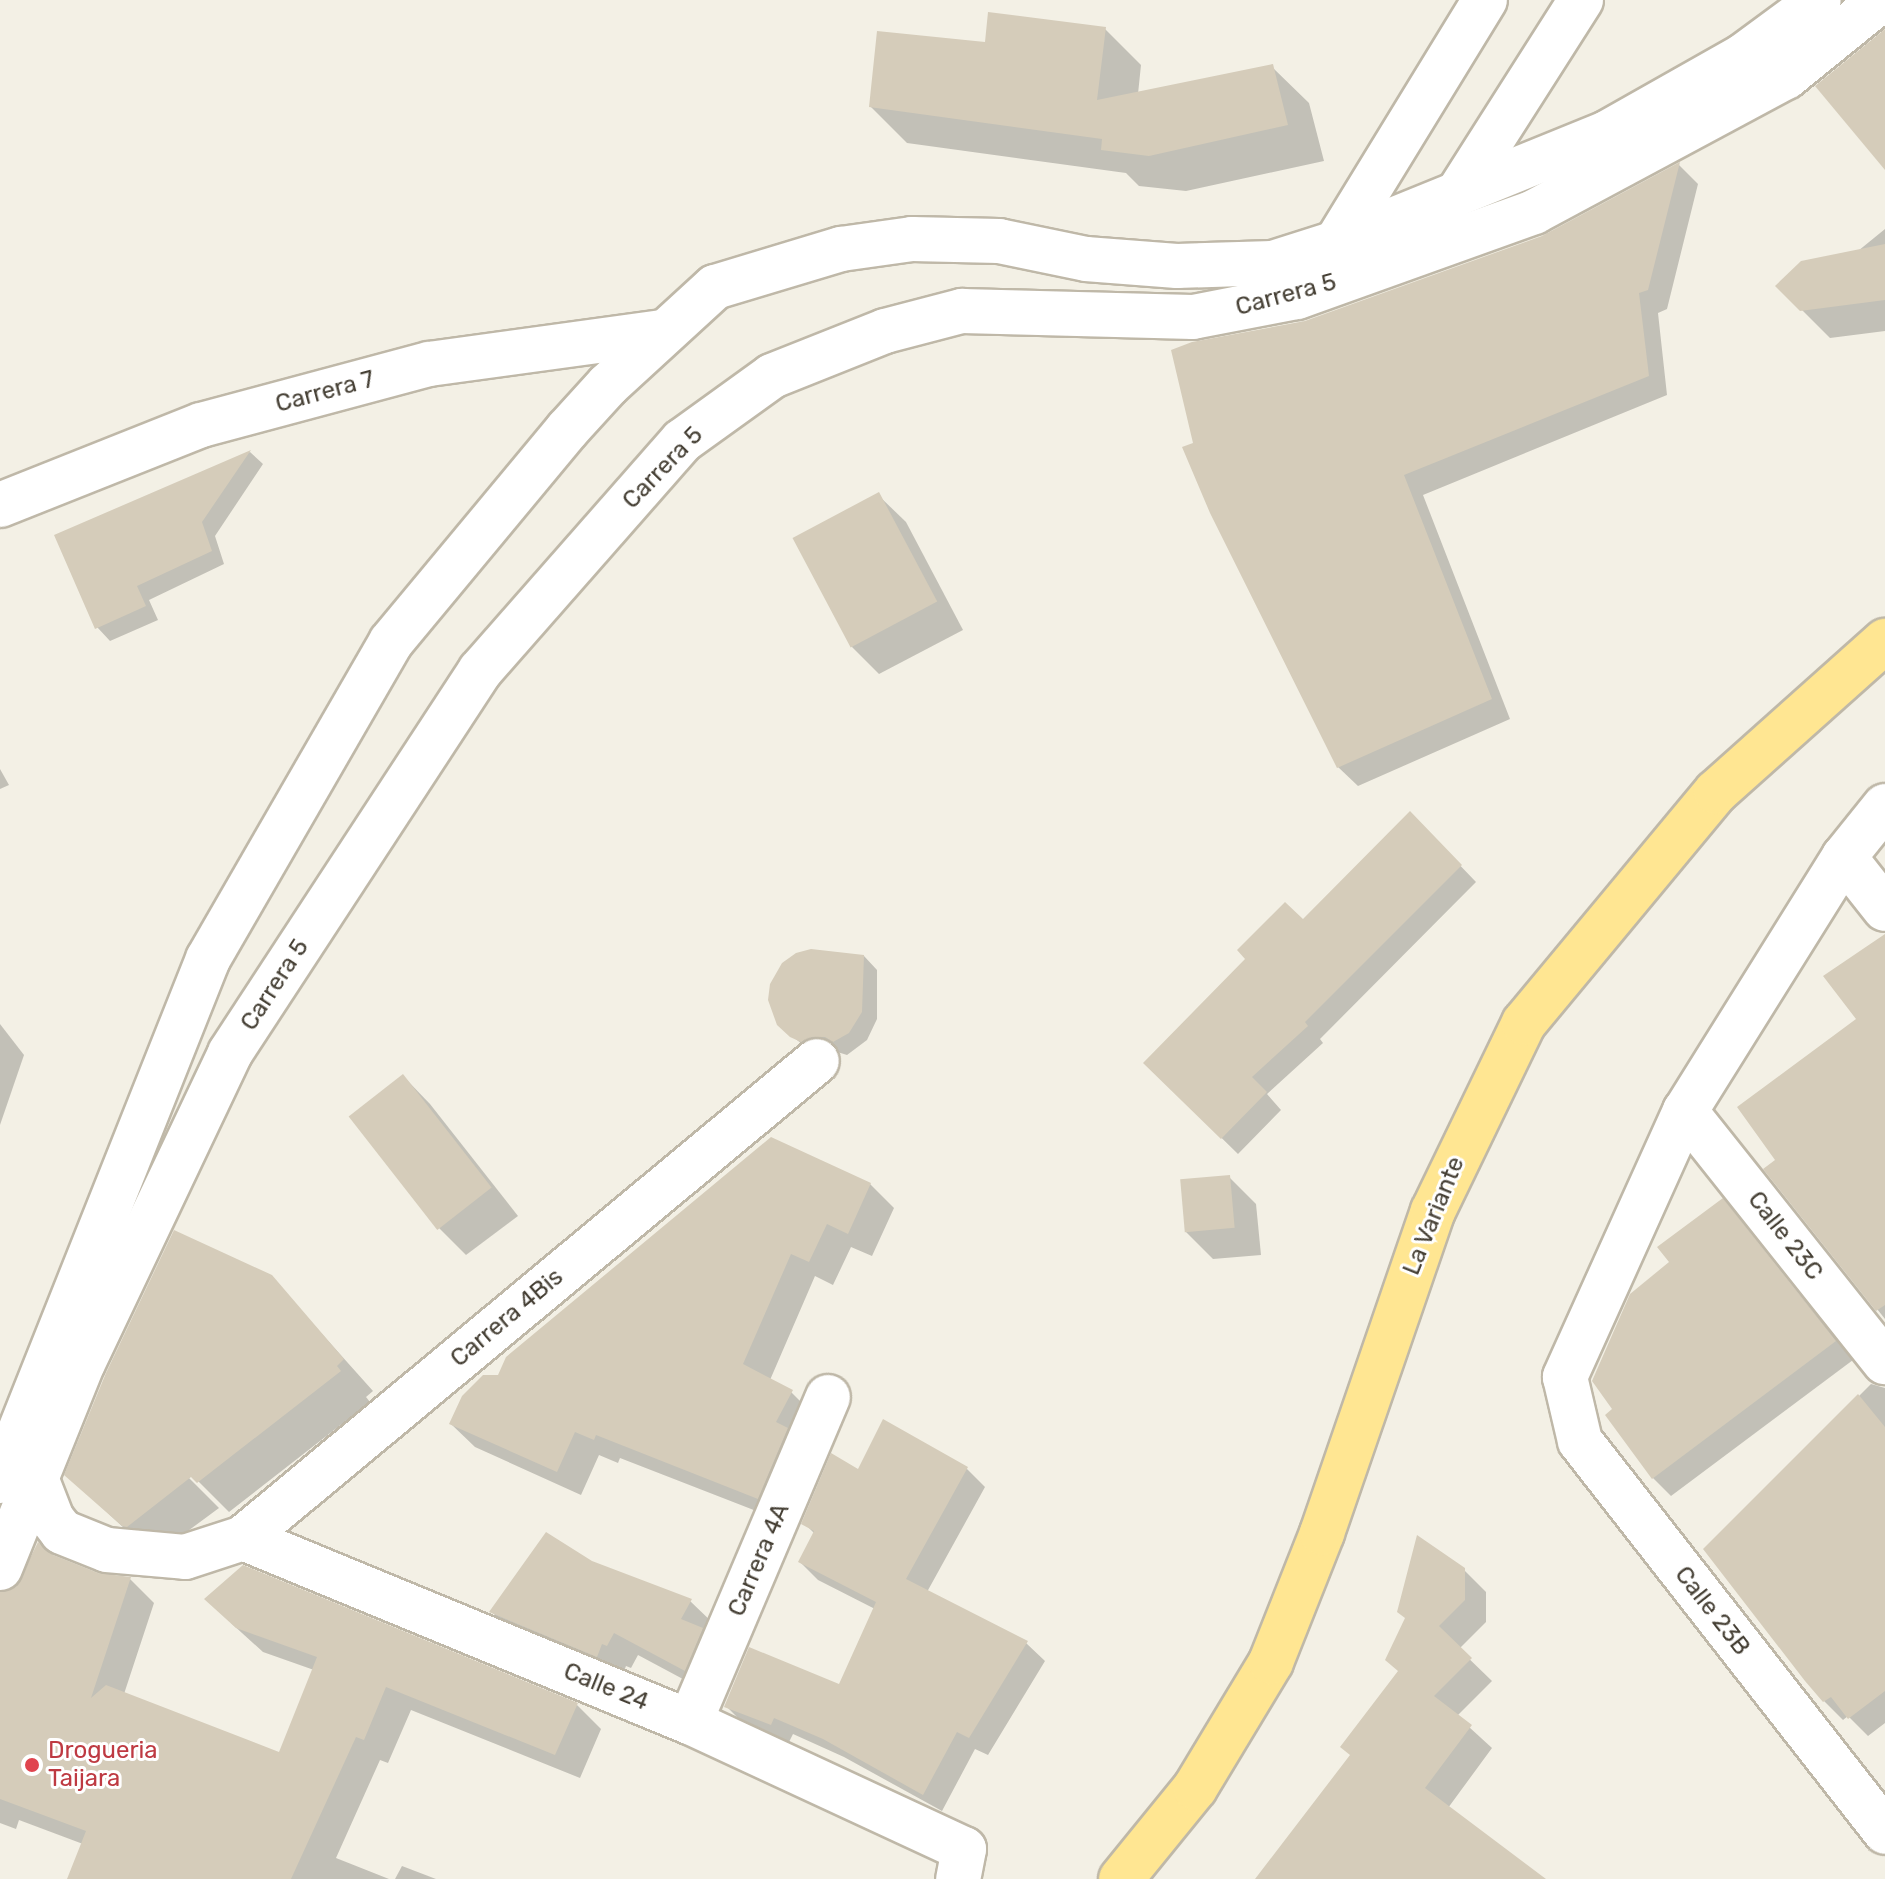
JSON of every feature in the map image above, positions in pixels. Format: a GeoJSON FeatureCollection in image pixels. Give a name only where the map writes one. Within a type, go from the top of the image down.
{"type":"FeatureCollection","features":[{"type":"Feature","properties":{"kind":"main road","name":"La Variante"},"geometry":{"type":"LineString","coordinates":[[1121,1879],[1195,1788],[1271,1662],[1322,1533],[1433,1211],[1524,1023],[1716,792],[1880,648]]}},
{"type":"Feature","properties":{"kind":"street"},"geometry":{"type":"LineString","coordinates":[[1336,243],[1485,0]]}},
{"type":"Feature","properties":{"kind":"street"},"geometry":{"type":"LineString","coordinates":[[1458,193],[1581,0]]}},
{"type":"Feature","properties":{"kind":"street","name":"Carrera 5"},"geometry":{"type":"LineString","coordinates":[[0,1568],[18,1480],[208,959],[391,642],[567,430],[664,332],[715,287],[841,249],[912,239],[999,241],[1086,259],[1177,266],[1273,263],[1336,243],[1607,133],[1743,56],[1819,0]]}},
{"type":"Feature","properties":{"kind":"street","name":"Carrera 5"},"geometry":{"type":"LineString","coordinates":[[18,1480],[83,1363],[230,1053],[480,671],[682,441],[772,376],[885,331],[962,311],[1193,317],[1297,297],[1534,212],[1786,77],[1881,0]]}},
{"type":"Feature","properties":{"kind":"street","name":"Carrera 7"},"geometry":{"type":"LineString","coordinates":[[0,505],[201,425],[429,364],[664,332]]}},
{"type":"Feature","properties":{"kind":"street"},"geometry":{"type":"LineString","coordinates":[[1685,1111],[1844,857],[1885,806]]}},
{"type":"Feature","properties":{"kind":"street"},"geometry":{"type":"LineString","coordinates":[[1844,857],[1885,909]]}},
{"type":"Feature","properties":{"kind":"street","name":"Carrera 4Bis"},"geometry":{"type":"LineString","coordinates":[[18,1480],[62,1532],[107,1550],[185,1557],[243,1538],[817,1061]]}},
{"type":"Feature","properties":{"kind":"street","name":"Calle 23C"},"geometry":{"type":"LineString","coordinates":[[1685,1111],[1885,1362]]}},
{"type":"Feature","properties":{"kind":"street","name":"Calle 23B"},"geometry":{"type":"LineString","coordinates":[[1685,1111],[1565,1377],[1580,1441],[1885,1832]]}},
{"type":"Feature","properties":{"kind":"street","name":"Carrera 4A"},"geometry":{"type":"LineString","coordinates":[[690,1722],[828,1397]]}},
{"type":"Feature","properties":{"kind":"street","name":"Calle 24"},"geometry":{"type":"LineString","coordinates":[[243,1538],[690,1722],[961,1864]]}},
{"type":"Feature","properties":{"kind":"building"},"geometry":{"type":"Polygon","coordinates":[[[988,12],[1106,27],[1097,100],[1273,64],[1288,125],[1149,156],[1101,150],[1102,139],[869,107],[877,31],[985,42],[988,12]]]}},
{"type":"Feature","properties":{"kind":"building"},"geometry":{"type":"Polygon","coordinates":[[[1885,29],[1885,170],[1815,86],[1885,29]]]}},
{"type":"Feature","properties":{"kind":"building"},"geometry":{"type":"Polygon","coordinates":[[[1680,162],[1648,290],[1639,293],[1649,376],[1404,475],[1492,699],[1337,768],[1210,513],[1182,447],[1193,443],[1171,350],[1192,342],[1305,321],[1542,236],[1680,162]]]}},
{"type":"Feature","properties":{"kind":"building"},"geometry":{"type":"Polygon","coordinates":[[[1885,244],[1885,300],[1800,311],[1775,286],[1801,261],[1885,244]]]}},
{"type":"Feature","properties":{"kind":"building"},"geometry":{"type":"Polygon","coordinates":[[[251,450],[202,522],[212,551],[137,586],[146,606],[95,629],[54,535],[251,450]]]}},
{"type":"Feature","properties":{"kind":"building"},"geometry":{"type":"Polygon","coordinates":[[[879,492],[937,601],[851,647],[792,538],[879,492]]]}},
{"type":"Feature","properties":{"kind":"building"},"geometry":{"type":"Polygon","coordinates":[[[1410,811],[1462,865],[1305,1022],[1308,1026],[1252,1077],[1267,1092],[1221,1139],[1143,1063],[1245,959],[1237,950],[1285,902],[1303,919],[1410,811]]]}},
{"type":"Feature","properties":{"kind":"building"},"geometry":{"type":"Polygon","coordinates":[[[1885,934],[1885,1305],[1876,1311],[1763,1169],[1775,1160],[1737,1107],[1856,1019],[1823,976],[1885,934]]]}},
{"type":"Feature","properties":{"kind":"building"},"geometry":{"type":"Polygon","coordinates":[[[811,949],[864,955],[862,1012],[849,1033],[833,1042],[825,1037],[812,1037],[801,1042],[790,1037],[777,1025],[768,1000],[770,984],[782,963],[796,953],[811,949]]]}},
{"type":"Feature","properties":{"kind":"building"},"geometry":{"type":"Polygon","coordinates":[[[403,1074],[492,1187],[437,1230],[349,1116],[403,1074]]]}},
{"type":"Feature","properties":{"kind":"building"},"geometry":{"type":"Polygon","coordinates":[[[771,1137],[871,1183],[848,1234],[827,1224],[809,1262],[791,1254],[743,1364],[793,1390],[776,1422],[788,1428],[758,1499],[596,1435],[594,1440],[575,1432],[557,1472],[449,1424],[462,1396],[483,1375],[498,1375],[506,1357],[771,1137]]]}},
{"type":"Feature","properties":{"kind":"building"},"geometry":{"type":"Polygon","coordinates":[[[1230,1175],[1235,1228],[1185,1232],[1180,1179],[1230,1175]]]}},
{"type":"Feature","properties":{"kind":"building"},"geometry":{"type":"Polygon","coordinates":[[[1723,1198],[1836,1341],[1652,1479],[1605,1415],[1612,1409],[1592,1381],[1630,1294],[1669,1262],[1657,1247],[1723,1198]]]}},
{"type":"Feature","properties":{"kind":"building"},"geometry":{"type":"Polygon","coordinates":[[[174,1230],[272,1275],[344,1359],[337,1366],[341,1371],[197,1483],[191,1477],[127,1527],[122,1526],[64,1475],[106,1373],[174,1230]]]}},
{"type":"Feature","properties":{"kind":"building"},"geometry":{"type":"Polygon","coordinates":[[[1858,1394],[1885,1427],[1885,1691],[1848,1719],[1831,1697],[1823,1702],[1805,1681],[1703,1549],[1858,1394]]]}},
{"type":"Feature","properties":{"kind":"building"},"geometry":{"type":"Polygon","coordinates":[[[883,1419],[968,1467],[906,1579],[1028,1641],[969,1738],[957,1732],[923,1795],[823,1739],[774,1718],[771,1725],[724,1707],[749,1647],[839,1684],[876,1602],[798,1562],[814,1531],[801,1524],[831,1453],[858,1469],[883,1419]]]}},
{"type":"Feature","properties":{"kind":"building"},"geometry":{"type":"Polygon","coordinates":[[[546,1532],[592,1561],[692,1599],[681,1619],[703,1628],[685,1671],[614,1633],[607,1646],[602,1644],[597,1657],[489,1612],[546,1532]]]}},
{"type":"Feature","properties":{"kind":"building"},"geometry":{"type":"Polygon","coordinates":[[[1417,1535],[1465,1568],[1465,1600],[1439,1626],[1472,1658],[1434,1696],[1472,1725],[1425,1788],[1546,1879],[1255,1879],[1350,1755],[1340,1747],[1398,1671],[1385,1660],[1405,1618],[1397,1612],[1417,1535]]]}},
{"type":"Feature","properties":{"kind":"building"},"geometry":{"type":"Polygon","coordinates":[[[38,1542],[53,1555],[98,1573],[131,1577],[91,1698],[106,1685],[279,1752],[317,1657],[236,1628],[204,1599],[243,1565],[578,1703],[555,1755],[386,1687],[364,1740],[356,1737],[291,1879],[67,1879],[86,1831],[0,1799],[0,1592],[16,1587],[38,1542]]]}},
{"type":"Feature","properties":{"kind":"place","name":"Drogueria Taijara"},"geometry":{"type":"Point","coordinates":[32,1765]}}]}
